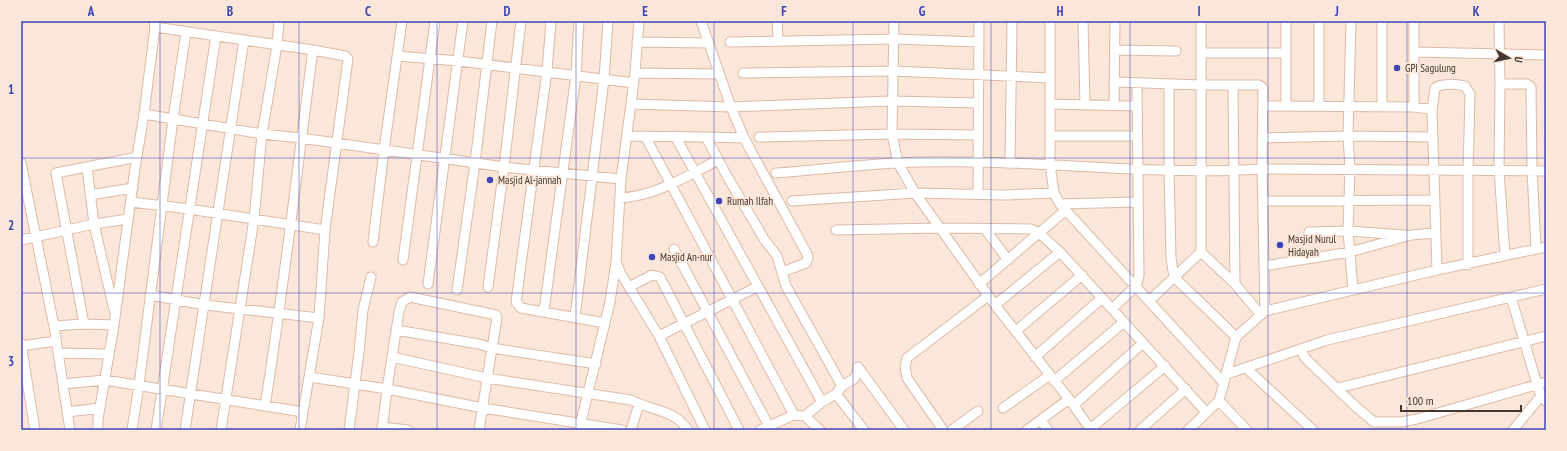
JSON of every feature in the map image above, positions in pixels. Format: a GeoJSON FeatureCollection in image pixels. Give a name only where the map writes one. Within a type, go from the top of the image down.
{"type":"FeatureCollection","features":[{"type":"Feature","properties":{"kind":"street"},"geometry":{"type":"LineString","coordinates":[[221,430],[254,219],[262,134],[277,45],[279,21]]}},
{"type":"Feature","properties":{"kind":"street"},"geometry":{"type":"LineString","coordinates":[[373,242],[402,21]]}},
{"type":"Feature","properties":{"kind":"street"},"geometry":{"type":"LineString","coordinates":[[403,260],[435,21]]}},
{"type":"Feature","properties":{"kind":"street"},"geometry":{"type":"LineString","coordinates":[[428,284],[464,21]]}},
{"type":"Feature","properties":{"kind":"street"},"geometry":{"type":"LineString","coordinates":[[457,290],[488,65],[492,21]]}},
{"type":"Feature","properties":{"kind":"street"},"geometry":{"type":"LineString","coordinates":[[488,287],[516,69],[520,21]]}},
{"type":"Feature","properties":{"kind":"street"},"geometry":{"type":"LineString","coordinates":[[551,21],[547,71],[516,302],[522,308],[605,323]]}},
{"type":"Feature","properties":{"kind":"street"},"geometry":{"type":"LineString","coordinates":[[544,311],[564,174],[576,75],[580,21]]}},
{"type":"Feature","properties":{"kind":"street"},"geometry":{"type":"LineString","coordinates":[[575,317],[604,79],[608,21]]}},
{"type":"Feature","properties":{"kind":"street"},"geometry":{"type":"LineString","coordinates":[[580,427],[605,323],[616,262],[621,179],[634,84],[640,21]]}},
{"type":"Feature","properties":{"kind":"street"},"geometry":{"type":"LineString","coordinates":[[701,21],[731,107],[744,138],[808,258],[806,263],[782,272]]}},
{"type":"Feature","properties":{"kind":"street"},"geometry":{"type":"LineString","coordinates":[[777,21],[778,41]]}},
{"type":"Feature","properties":{"kind":"street"},"geometry":{"type":"LineString","coordinates":[[894,21],[892,134],[898,163],[915,193],[979,284],[1091,430],[1165,366]]}},
{"type":"Feature","properties":{"kind":"street"},"geometry":{"type":"LineString","coordinates":[[978,194],[979,21]]}},
{"type":"Feature","properties":{"kind":"street"},"geometry":{"type":"LineString","coordinates":[[1010,164],[1012,21]]}},
{"type":"Feature","properties":{"kind":"street"},"geometry":{"type":"LineString","coordinates":[[1050,21],[1050,164],[1054,193],[1063,207],[1149,301],[1226,379]]}},
{"type":"Feature","properties":{"kind":"street"},"geometry":{"type":"LineString","coordinates":[[1083,21],[1084,105]]}},
{"type":"Feature","properties":{"kind":"street"},"geometry":{"type":"LineString","coordinates":[[1114,105],[1115,21]]}},
{"type":"Feature","properties":{"kind":"street"},"geometry":{"type":"LineString","coordinates":[[1201,21],[1201,252],[1263,313]]}},
{"type":"Feature","properties":{"kind":"street"},"geometry":{"type":"LineString","coordinates":[[1286,21],[1286,106]]}},
{"type":"Feature","properties":{"kind":"street"},"geometry":{"type":"LineString","coordinates":[[1319,21],[1319,106]]}},
{"type":"Feature","properties":{"kind":"street"},"geometry":{"type":"LineString","coordinates":[[1351,21],[1350,106],[1348,136],[1350,169],[1348,231],[1353,290]]}},
{"type":"Feature","properties":{"kind":"street"},"geometry":{"type":"LineString","coordinates":[[1382,21],[1382,106]]}},
{"type":"Feature","properties":{"kind":"street"},"geometry":{"type":"LineString","coordinates":[[1414,21],[1414,107]]}},
{"type":"Feature","properties":{"kind":"street"},"geometry":{"type":"LineString","coordinates":[[1499,21],[1499,170],[1505,255]]}},
{"type":"Feature","properties":{"kind":"street"},"geometry":{"type":"LineString","coordinates":[[98,430],[98,419],[106,380],[108,354],[116,315],[155,24],[186,32],[313,50],[345,56],[348,59],[326,230],[319,318],[300,430]]}},
{"type":"Feature","properties":{"kind":"street"},"geometry":{"type":"LineString","coordinates":[[132,430],[186,32]]}},
{"type":"Feature","properties":{"kind":"street"},"geometry":{"type":"LineString","coordinates":[[156,430],[216,36]]}},
{"type":"Feature","properties":{"kind":"street"},"geometry":{"type":"LineString","coordinates":[[730,42],[894,39],[979,42]]}},
{"type":"Feature","properties":{"kind":"street"},"geometry":{"type":"LineString","coordinates":[[186,430],[244,40]]}},
{"type":"Feature","properties":{"kind":"street"},"geometry":{"type":"LineString","coordinates":[[637,42],[708,43]]}},
{"type":"Feature","properties":{"kind":"street"},"geometry":{"type":"LineString","coordinates":[[265,406],[280,314],[313,50]]}},
{"type":"Feature","properties":{"kind":"street"},"geometry":{"type":"LineString","coordinates":[[1115,50],[1176,51]]}},
{"type":"Feature","properties":{"kind":"street"},"geometry":{"type":"LineString","coordinates":[[1415,52],[1546,55]]}},
{"type":"Feature","properties":{"kind":"street"},"geometry":{"type":"LineString","coordinates":[[1202,53],[1286,53]]}},
{"type":"Feature","properties":{"kind":"street"},"geometry":{"type":"LineString","coordinates":[[397,56],[547,71],[634,84]]}},
{"type":"Feature","properties":{"kind":"street"},"geometry":{"type":"LineString","coordinates":[[743,73],[893,71],[1011,75],[1050,78]]}},
{"type":"Feature","properties":{"kind":"street"},"geometry":{"type":"LineString","coordinates":[[635,74],[719,74]]}},
{"type":"Feature","properties":{"kind":"street"},"geometry":{"type":"LineString","coordinates":[[1114,82],[1259,85],[1263,88],[1263,313]]}},
{"type":"Feature","properties":{"kind":"street"},"geometry":{"type":"LineString","coordinates":[[1112,309],[1136,286],[1139,276],[1137,83]]}},
{"type":"Feature","properties":{"kind":"street"},"geometry":{"type":"LineString","coordinates":[[1169,84],[1169,170],[1174,277],[1236,337]]}},
{"type":"Feature","properties":{"kind":"street"},"geometry":{"type":"LineString","coordinates":[[1500,84],[1527,84],[1531,87],[1532,170],[1536,249]]}},
{"type":"Feature","properties":{"kind":"street"},"geometry":{"type":"LineString","coordinates":[[1233,85],[1235,284]]}},
{"type":"Feature","properties":{"kind":"street"},"geometry":{"type":"LineString","coordinates":[[1437,270],[1432,111],[1435,88],[1438,85],[1465,86],[1470,94],[1468,264]]}},
{"type":"Feature","properties":{"kind":"street"},"geometry":{"type":"LineString","coordinates":[[631,104],[731,107],[892,101],[978,103]]}},
{"type":"Feature","properties":{"kind":"street"},"geometry":{"type":"LineString","coordinates":[[1050,104],[1137,106]]}},
{"type":"Feature","properties":{"kind":"street"},"geometry":{"type":"LineString","coordinates":[[1263,106],[1382,106],[1414,107],[1429,109],[1432,111]]}},
{"type":"Feature","properties":{"kind":"street"},"geometry":{"type":"LineString","coordinates":[[144,114],[262,134],[301,138],[444,159],[564,174],[621,179]]}},
{"type":"Feature","properties":{"kind":"street"},"geometry":{"type":"LineString","coordinates":[[759,137],[892,134],[978,135]]}},
{"type":"Feature","properties":{"kind":"street"},"geometry":{"type":"LineString","coordinates":[[627,136],[706,136],[744,138]]}},
{"type":"Feature","properties":{"kind":"street"},"geometry":{"type":"LineString","coordinates":[[645,136],[794,415]]}},
{"type":"Feature","properties":{"kind":"street"},"geometry":{"type":"LineString","coordinates":[[675,136],[757,287],[822,402]]}},
{"type":"Feature","properties":{"kind":"street"},"geometry":{"type":"LineString","coordinates":[[706,136],[718,160],[764,239],[777,256],[786,286],[842,386]]}},
{"type":"Feature","properties":{"kind":"street"},"geometry":{"type":"LineString","coordinates":[[1050,136],[1137,136]]}},
{"type":"Feature","properties":{"kind":"street"},"geometry":{"type":"LineString","coordinates":[[1262,138],[1348,136],[1433,137]]}},
{"type":"Feature","properties":{"kind":"street"},"geometry":{"type":"LineString","coordinates":[[84,324],[56,173],[137,157]]}},
{"type":"Feature","properties":{"kind":"street"},"geometry":{"type":"LineString","coordinates":[[620,198],[631,197],[671,185],[718,160]]}},
{"type":"Feature","properties":{"kind":"street"},"geometry":{"type":"LineString","coordinates":[[776,173],[898,163],[978,162],[1169,170],[1234,170],[1262,168],[1546,171]]}},
{"type":"Feature","properties":{"kind":"street"},"geometry":{"type":"LineString","coordinates":[[21,163],[54,326],[70,430]]}},
{"type":"Feature","properties":{"kind":"street"},"geometry":{"type":"LineString","coordinates":[[86,166],[94,224],[116,315]]}},
{"type":"Feature","properties":{"kind":"street"},"geometry":{"type":"LineString","coordinates":[[90,195],[133,188]]}},
{"type":"Feature","properties":{"kind":"street"},"geometry":{"type":"LineString","coordinates":[[792,201],[915,193],[1005,195],[1054,193]]}},
{"type":"Feature","properties":{"kind":"street"},"geometry":{"type":"LineString","coordinates":[[1263,201],[1435,200]]}},
{"type":"Feature","properties":{"kind":"street"},"geometry":{"type":"LineString","coordinates":[[131,202],[218,213],[326,230]]}},
{"type":"Feature","properties":{"kind":"street"},"geometry":{"type":"LineString","coordinates":[[979,284],[1039,233],[1063,207],[1138,202]]}},
{"type":"Feature","properties":{"kind":"street"},"geometry":{"type":"LineString","coordinates":[[21,240],[94,224],[128,219]]}},
{"type":"Feature","properties":{"kind":"street"},"geometry":{"type":"LineString","coordinates":[[836,230],[940,228],[1030,229],[1039,233],[1060,252],[1206,412]]}},
{"type":"Feature","properties":{"kind":"street"},"geometry":{"type":"LineString","coordinates":[[986,229],[1008,260]]}},
{"type":"Feature","properties":{"kind":"street"},"geometry":{"type":"LineString","coordinates":[[1309,232],[1348,231],[1411,235],[1436,233]]}},
{"type":"Feature","properties":{"kind":"street"},"geometry":{"type":"LineString","coordinates":[[1264,266],[1350,252],[1411,235]]}},
{"type":"Feature","properties":{"kind":"street"},"geometry":{"type":"LineString","coordinates":[[1188,430],[1219,401],[1236,337],[1263,313],[1437,270],[1546,247]]}},
{"type":"Feature","properties":{"kind":"street"},"geometry":{"type":"LineString","coordinates":[[674,249],[766,429],[794,415],[805,416],[820,430]]}},
{"type":"Feature","properties":{"kind":"street"},"geometry":{"type":"LineString","coordinates":[[995,305],[1060,252]]}},
{"type":"Feature","properties":{"kind":"street"},"geometry":{"type":"LineString","coordinates":[[1149,301],[1201,252]]}},
{"type":"Feature","properties":{"kind":"street"},"geometry":{"type":"LineString","coordinates":[[616,262],[629,287],[659,336],[705,430]]}},
{"type":"Feature","properties":{"kind":"street"},"geometry":{"type":"LineString","coordinates":[[629,287],[652,275],[660,277],[739,430]]}},
{"type":"Feature","properties":{"kind":"street"},"geometry":{"type":"LineString","coordinates":[[1016,331],[1082,276]]}},
{"type":"Feature","properties":{"kind":"street"},"geometry":{"type":"LineString","coordinates":[[349,430],[363,310],[371,277]]}},
{"type":"Feature","properties":{"kind":"street"},"geometry":{"type":"LineString","coordinates":[[659,336],[757,287]]}},
{"type":"Feature","properties":{"kind":"street"},"geometry":{"type":"LineString","coordinates":[[1226,379],[1246,368],[1327,340],[1546,289]]}},
{"type":"Feature","properties":{"kind":"street"},"geometry":{"type":"LineString","coordinates":[[150,295],[205,305],[319,318]]}},
{"type":"Feature","properties":{"kind":"street"},"geometry":{"type":"LineString","coordinates":[[943,430],[907,378],[905,367],[907,358],[988,296]]}},
{"type":"Feature","properties":{"kind":"street"},"geometry":{"type":"LineString","coordinates":[[408,430],[382,428],[396,330],[402,302],[410,297],[496,315],[497,318],[479,430]]}},
{"type":"Feature","properties":{"kind":"street"},"geometry":{"type":"LineString","coordinates":[[1511,297],[1524,341],[1542,383],[1544,398],[1513,430]]}},
{"type":"Feature","properties":{"kind":"street"},"geometry":{"type":"LineString","coordinates":[[1035,357],[1102,298]]}},
{"type":"Feature","properties":{"kind":"street"},"geometry":{"type":"LineString","coordinates":[[1003,408],[1052,378],[1124,322]]}},
{"type":"Feature","properties":{"kind":"street"},"geometry":{"type":"LineString","coordinates":[[54,326],[84,324],[114,325]]}},
{"type":"Feature","properties":{"kind":"street"},"geometry":{"type":"LineString","coordinates":[[396,330],[479,344],[492,348],[596,364]]}},
{"type":"Feature","properties":{"kind":"street"},"geometry":{"type":"LineString","coordinates":[[1338,388],[1546,336]]}},
{"type":"Feature","properties":{"kind":"street"},"geometry":{"type":"LineString","coordinates":[[21,346],[56,341]]}},
{"type":"Feature","properties":{"kind":"street"},"geometry":{"type":"LineString","coordinates":[[21,343],[35,430]]}},
{"type":"Feature","properties":{"kind":"street"},"geometry":{"type":"LineString","coordinates":[[1027,430],[1071,402],[1143,343]]}},
{"type":"Feature","properties":{"kind":"street"},"geometry":{"type":"LineString","coordinates":[[1301,350],[1305,358],[1374,422],[1401,422],[1417,419],[1542,383]]}},
{"type":"Feature","properties":{"kind":"street"},"geometry":{"type":"LineString","coordinates":[[58,353],[108,354]]}},
{"type":"Feature","properties":{"kind":"street"},"geometry":{"type":"LineString","coordinates":[[392,357],[487,378],[631,400],[675,416],[688,430]]}},
{"type":"Feature","properties":{"kind":"street"},"geometry":{"type":"LineString","coordinates":[[805,416],[822,402],[836,394],[842,386],[854,379],[858,367],[904,430]]}},
{"type":"Feature","properties":{"kind":"street"},"geometry":{"type":"LineString","coordinates":[[1246,368],[1313,430]]}},
{"type":"Feature","properties":{"kind":"street"},"geometry":{"type":"LineString","coordinates":[[310,377],[387,389],[580,427],[622,430]]}},
{"type":"Feature","properties":{"kind":"street"},"geometry":{"type":"LineString","coordinates":[[63,384],[106,380],[303,412]]}},
{"type":"Feature","properties":{"kind":"street"},"geometry":{"type":"LineString","coordinates":[[1140,430],[1186,389]]}},
{"type":"Feature","properties":{"kind":"street"},"geometry":{"type":"LineString","coordinates":[[836,394],[864,430]]}},
{"type":"Feature","properties":{"kind":"street"},"geometry":{"type":"LineString","coordinates":[[1219,401],[1247,430]]}},
{"type":"Feature","properties":{"kind":"street"},"geometry":{"type":"LineString","coordinates":[[630,430],[639,404]]}},
{"type":"Feature","properties":{"kind":"street"},"geometry":{"type":"LineString","coordinates":[[67,412],[100,408]]}},
{"type":"Feature","properties":{"kind":"street"},"geometry":{"type":"LineString","coordinates":[[952,430],[978,411]]}},
{"type":"Feature","properties":{"kind":"street"},"geometry":{"type":"LineString","coordinates":[[1041,420],[1048,430]]}},
{"type":"Feature","properties":{"kind":"place","name":"GPI Sagulung"},"geometry":{"type":"Point","coordinates":[1397,68]}},
{"type":"Feature","properties":{"kind":"place","name":"Masjid Al-jannah"},"geometry":{"type":"Point","coordinates":[490,180]}},
{"type":"Feature","properties":{"kind":"place","name":"Rumah Ilfah"},"geometry":{"type":"Point","coordinates":[719,201]}},
{"type":"Feature","properties":{"kind":"place","name":"Masjid Nurul Hidayah"},"geometry":{"type":"Point","coordinates":[1280,245]}},
{"type":"Feature","properties":{"kind":"place","name":"Masjid An-nur"},"geometry":{"type":"Point","coordinates":[652,257]}}]}
